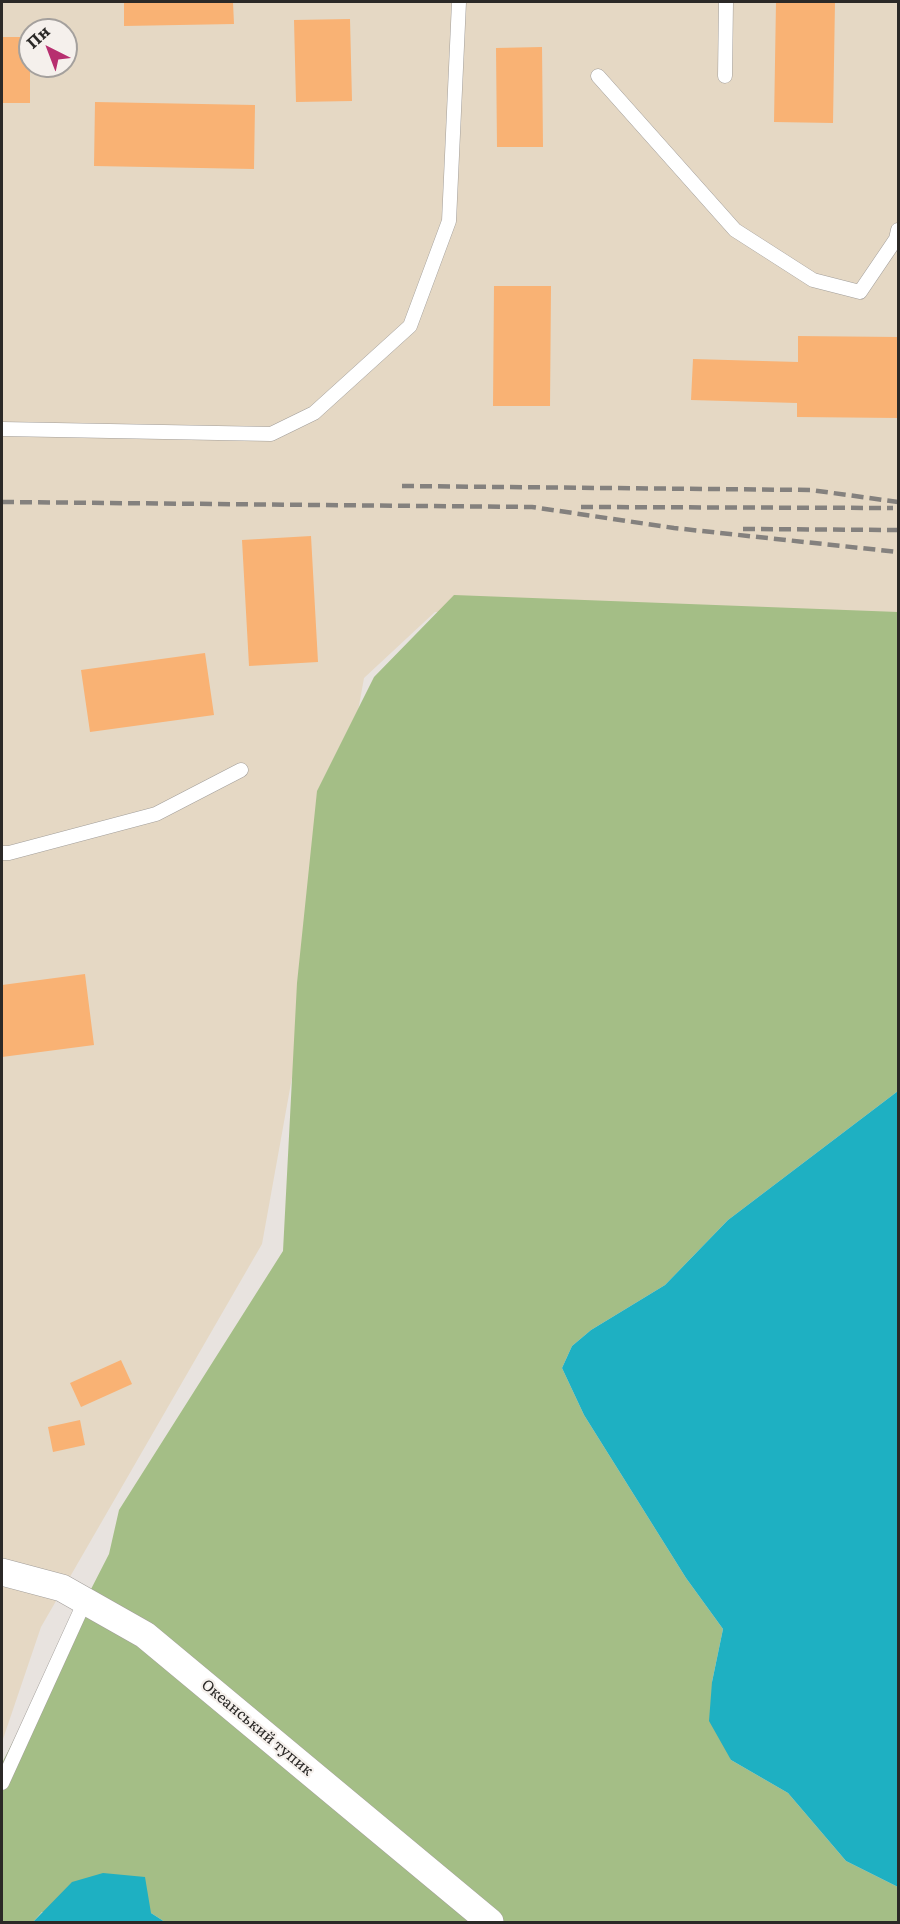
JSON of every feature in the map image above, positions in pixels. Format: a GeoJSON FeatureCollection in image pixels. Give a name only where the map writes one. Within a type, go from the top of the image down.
{"type":"FeatureCollection","features":[{"type":"Feature","properties":{"kind":"street","name":"Океанський тупик"},"geometry":{"type":"LineString","coordinates":[[2,1572],[62,1588],[145,1635],[490,1923]]}},
{"type":"Feature","properties":{"kind":"lane"},"geometry":{"type":"LineString","coordinates":[[2,429],[271,434],[314,412],[410,327],[449,221],[459,2]]}},
{"type":"Feature","properties":{"kind":"lane"},"geometry":{"type":"LineString","coordinates":[[725,76],[726,2]]}},
{"type":"Feature","properties":{"kind":"lane"},"geometry":{"type":"LineString","coordinates":[[598,76],[735,230],[813,280],[860,291],[896,239],[898,230]]}},
{"type":"Feature","properties":{"kind":"lane"},"geometry":{"type":"LineString","coordinates":[[2,852],[9,853],[156,814],[241,770]]}},
{"type":"Feature","properties":{"kind":"lane"},"geometry":{"type":"LineString","coordinates":[[2,1783],[85,1601]]}},
{"type":"Feature","properties":{"kind":"shaded area"},"geometry":{"type":"Polygon","coordinates":[[[2,2],[898,2],[898,621],[435,612],[364,678],[262,1244],[41,1627],[2,1742],[2,2]]]}},
{"type":"Feature","properties":{"kind":"green space"},"geometry":{"type":"Polygon","coordinates":[[[454,595],[898,612],[898,1091],[728,1220],[665,1285],[591,1330],[572,1346],[562,1368],[584,1415],[686,1578],[723,1629],[712,1682],[731,1760],[788,1793],[846,1861],[898,1887],[898,1922],[165,1922],[151,1913],[42,1912],[33,1922],[2,1922],[2,1763],[109,1554],[119,1510],[283,1251],[297,983],[317,791],[374,677],[454,595]]]}},
{"type":"Feature","properties":{"kind":"water"},"geometry":{"type":"Polygon","coordinates":[[[898,1091],[898,1887],[846,1861],[788,1793],[731,1760],[709,1721],[712,1682],[723,1629],[686,1578],[584,1415],[562,1368],[572,1346],[591,1330],[665,1285],[728,1220],[898,1091]]]}},
{"type":"Feature","properties":{"kind":"water"},"geometry":{"type":"Polygon","coordinates":[[[103,1873],[145,1877],[151,1913],[165,1922],[33,1922],[72,1882],[103,1873]]]}},
{"type":"Feature","properties":{"kind":"building"},"geometry":{"type":"Polygon","coordinates":[[[124,2],[233,2],[234,24],[124,26],[124,2]]]}},
{"type":"Feature","properties":{"kind":"building"},"geometry":{"type":"Polygon","coordinates":[[[776,2],[835,2],[833,123],[774,122],[776,2]]]}},
{"type":"Feature","properties":{"kind":"building"},"geometry":{"type":"Polygon","coordinates":[[[350,19],[352,101],[296,102],[294,20],[350,19]]]}},
{"type":"Feature","properties":{"kind":"building"},"geometry":{"type":"Polygon","coordinates":[[[2,37],[18,37],[18,78],[30,78],[30,103],[2,103],[2,37]]]}},
{"type":"Feature","properties":{"kind":"building"},"geometry":{"type":"Polygon","coordinates":[[[542,47],[543,147],[497,147],[496,48],[542,47]]]}},
{"type":"Feature","properties":{"kind":"building"},"geometry":{"type":"Polygon","coordinates":[[[95,102],[255,105],[254,169],[94,166],[95,102]]]}},
{"type":"Feature","properties":{"kind":"building"},"geometry":{"type":"Polygon","coordinates":[[[494,286],[551,286],[550,406],[493,406],[494,286]]]}},
{"type":"Feature","properties":{"kind":"building"},"geometry":{"type":"Polygon","coordinates":[[[798,336],[898,337],[898,418],[797,417],[797,403],[691,400],[693,359],[798,362],[798,336]]]}},
{"type":"Feature","properties":{"kind":"building"},"geometry":{"type":"Polygon","coordinates":[[[311,536],[318,662],[249,666],[242,540],[311,536]]]}},
{"type":"Feature","properties":{"kind":"building"},"geometry":{"type":"Polygon","coordinates":[[[205,653],[214,715],[90,732],[81,670],[205,653]]]}},
{"type":"Feature","properties":{"kind":"building"},"geometry":{"type":"Polygon","coordinates":[[[85,974],[94,1045],[2,1057],[2,985],[85,974]]]}},
{"type":"Feature","properties":{"kind":"building"},"geometry":{"type":"Polygon","coordinates":[[[121,1360],[132,1384],[81,1407],[70,1383],[121,1360]]]}},
{"type":"Feature","properties":{"kind":"building"},"geometry":{"type":"Polygon","coordinates":[[[80,1420],[85,1445],[53,1452],[48,1427],[80,1420]]]}},
{"type":"Feature","properties":{"kind":"railway"},"geometry":{"type":"LineString","coordinates":[[402,486],[811,490],[898,502]]}},
{"type":"Feature","properties":{"kind":"railway"},"geometry":{"type":"LineString","coordinates":[[2,502],[532,507],[674,528],[898,552]]}},
{"type":"Feature","properties":{"kind":"railway"},"geometry":{"type":"LineString","coordinates":[[581,507],[893,508]]}},
{"type":"Feature","properties":{"kind":"railway"},"geometry":{"type":"LineString","coordinates":[[743,529],[898,530]]}}]}
